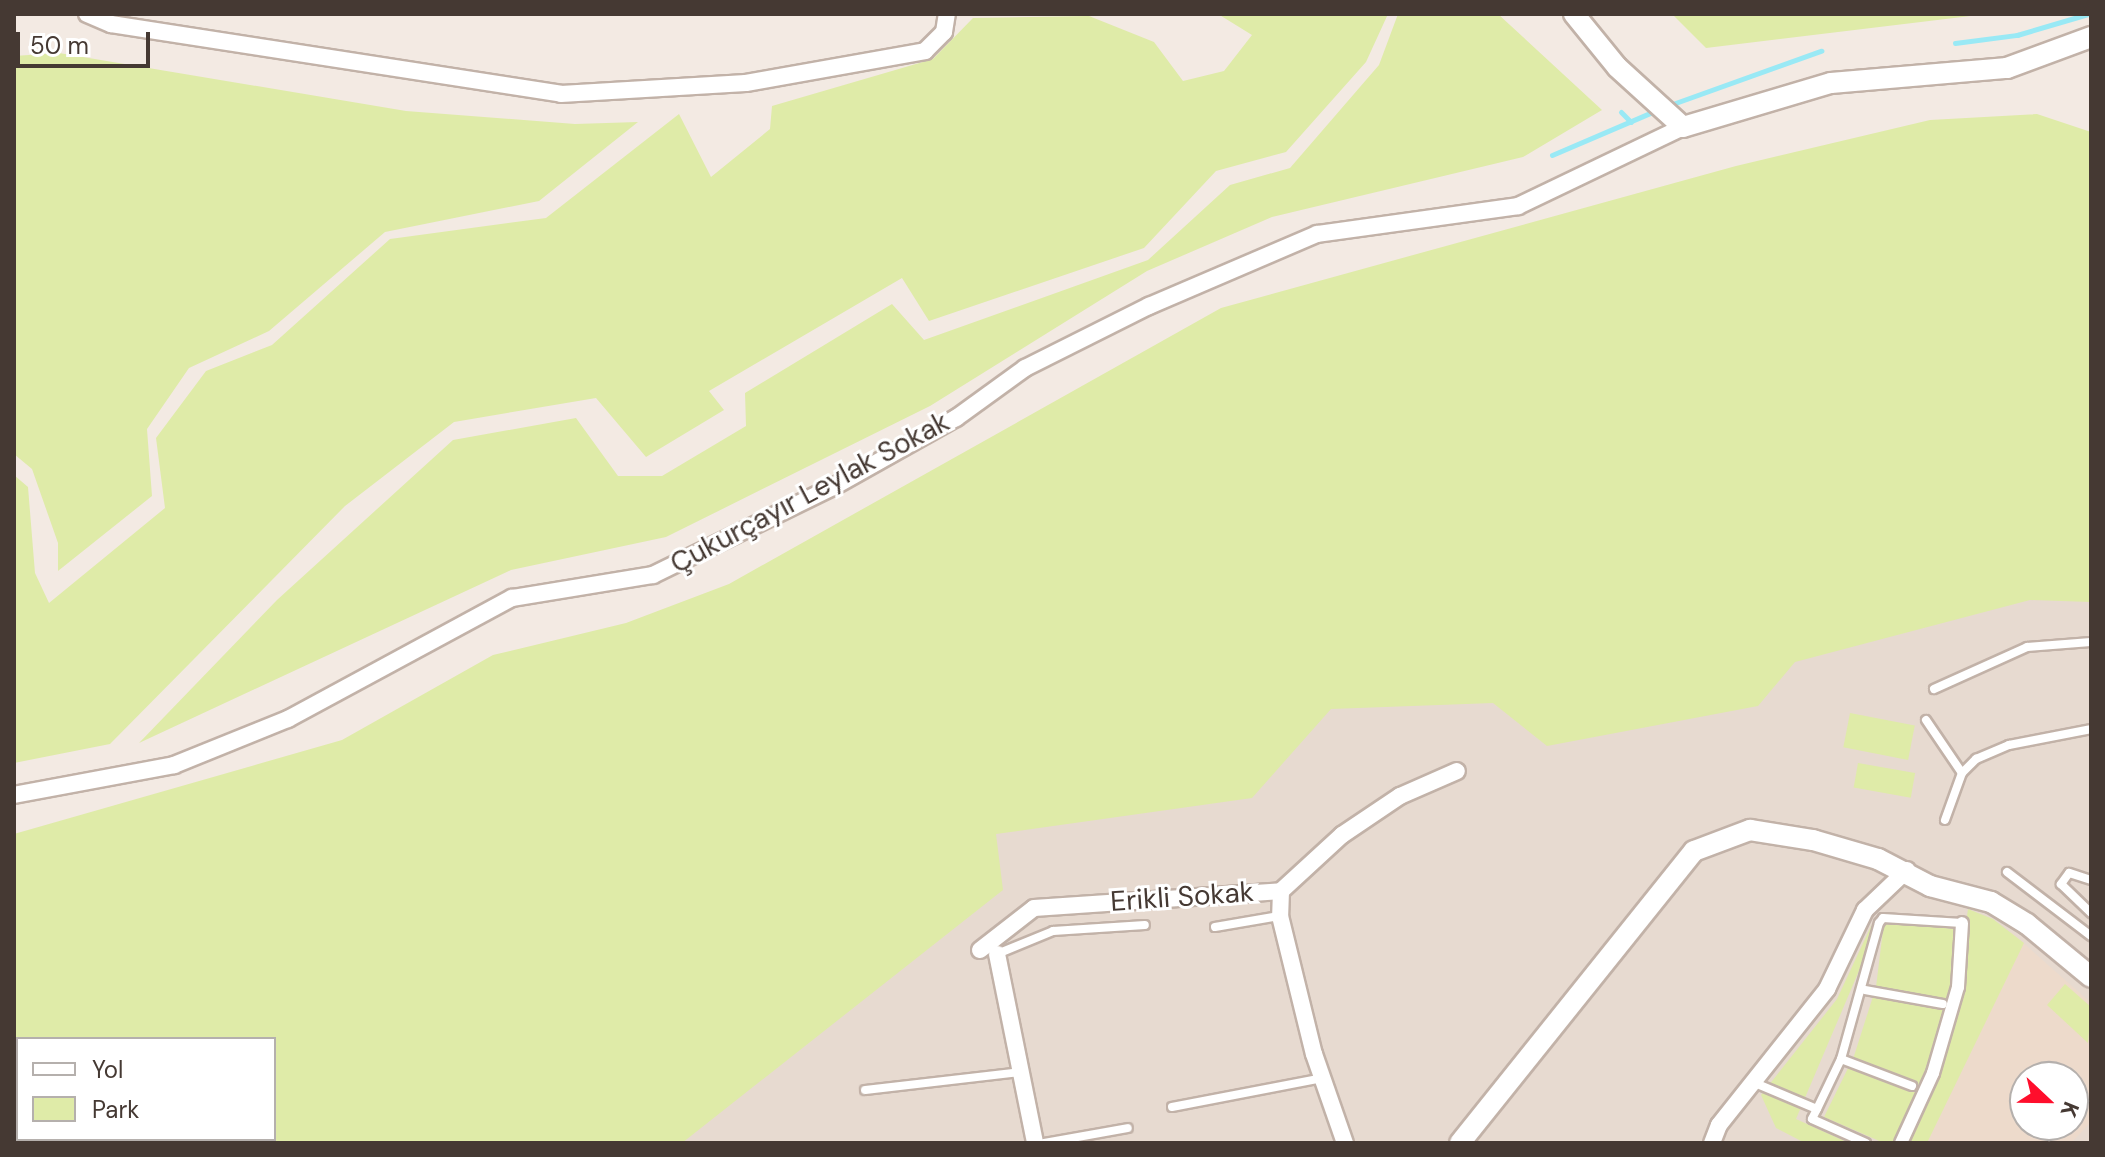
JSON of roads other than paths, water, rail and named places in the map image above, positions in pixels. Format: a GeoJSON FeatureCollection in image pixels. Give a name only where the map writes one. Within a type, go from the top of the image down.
{"type":"FeatureCollection","features":[{"type":"Feature","properties":{"kind":"street"},"geometry":{"type":"LineString","coordinates":[[87,14],[111,24],[561,94],[746,83],[925,51],[944,32],[947,14]]}},
{"type":"Feature","properties":{"kind":"street"},"geometry":{"type":"LineString","coordinates":[[1574,14],[1648,98],[1676,123],[1831,83],[2007,68],[2091,37]]}},
{"type":"Feature","properties":{"kind":"street","name":"Çukurçayır Leylak Sokak"},"geometry":{"type":"LineString","coordinates":[[14,795],[174,765],[288,719],[512,598],[653,575],[833,487],[956,418],[1039,361],[1317,234],[1518,206],[1676,123]]}},
{"type":"Feature","properties":{"kind":"street","name":"Erikli Sokak"},"geometry":{"type":"LineString","coordinates":[[980,950],[1034,908],[1281,891],[1342,835],[1400,796],[1457,771]]}},
{"type":"Feature","properties":{"kind":"street"},"geometry":{"type":"LineString","coordinates":[[1460,1143],[1694,851],[1750,830],[1813,840],[1907,870],[1930,886],[1991,902],[2027,924],[2091,977]]}},
{"type":"Feature","properties":{"kind":"street"},"geometry":{"type":"LineString","coordinates":[[1712,1143],[1719,1125],[1827,989],[1865,910],[1907,870]]}},
{"type":"Feature","properties":{"kind":"street"},"geometry":{"type":"LineString","coordinates":[[1281,891],[1280,916],[1322,1078],[1345,1143]]}},
{"type":"Feature","properties":{"kind":"street"},"geometry":{"type":"LineString","coordinates":[[1901,1143],[1933,1073],[1958,987],[1962,923]]}},
{"type":"Feature","properties":{"kind":"street"},"geometry":{"type":"LineString","coordinates":[[997,954],[1035,1143]]}},
{"type":"Feature","properties":{"kind":"lane"},"geometry":{"type":"LineString","coordinates":[[1934,689],[2027,647],[2091,642]]}},
{"type":"Feature","properties":{"kind":"lane"},"geometry":{"type":"LineString","coordinates":[[1926,720],[1962,773]]}},
{"type":"Feature","properties":{"kind":"lane"},"geometry":{"type":"LineString","coordinates":[[1945,820],[1962,773],[1976,759],[2009,745],[2091,729]]}},
{"type":"Feature","properties":{"kind":"lane"},"geometry":{"type":"LineString","coordinates":[[2007,872],[2091,936]]}},
{"type":"Feature","properties":{"kind":"lane"},"geometry":{"type":"LineString","coordinates":[[2091,880],[2069,873],[2061,884],[2091,913]]}},
{"type":"Feature","properties":{"kind":"lane"},"geometry":{"type":"LineString","coordinates":[[1215,927],[1280,916]]}},
{"type":"Feature","properties":{"kind":"lane"},"geometry":{"type":"LineString","coordinates":[[1866,1143],[1812,1119],[1841,1059],[1865,990],[1883,918],[1962,923]]}},
{"type":"Feature","properties":{"kind":"lane"},"geometry":{"type":"LineString","coordinates":[[997,954],[1053,931],[1145,925]]}},
{"type":"Feature","properties":{"kind":"lane"},"geometry":{"type":"LineString","coordinates":[[1865,990],[1943,1004]]}},
{"type":"Feature","properties":{"kind":"lane"},"geometry":{"type":"LineString","coordinates":[[1841,1059],[1912,1086]]}},
{"type":"Feature","properties":{"kind":"lane"},"geometry":{"type":"LineString","coordinates":[[865,1090],[1020,1072]]}},
{"type":"Feature","properties":{"kind":"lane"},"geometry":{"type":"LineString","coordinates":[[1172,1107],[1322,1078]]}},
{"type":"Feature","properties":{"kind":"lane"},"geometry":{"type":"LineString","coordinates":[[1755,1083],[1817,1109]]}},
{"type":"Feature","properties":{"kind":"lane"},"geometry":{"type":"LineString","coordinates":[[1044,1143],[1128,1128]]}},
{"type":"Feature","properties":{"kind":"waterway"},"geometry":{"type":"LineString","coordinates":[[1955,43],[2017,35],[2088,14]]}},
{"type":"Feature","properties":{"kind":"waterway"},"geometry":{"type":"LineString","coordinates":[[1667,106],[1821,51]]}},
{"type":"Feature","properties":{"kind":"waterway"},"geometry":{"type":"LineString","coordinates":[[1552,155],[1657,110]]}},
{"type":"Feature","properties":{"kind":"waterway"},"geometry":{"type":"LineString","coordinates":[[1621,112],[1631,122]]}}]}
